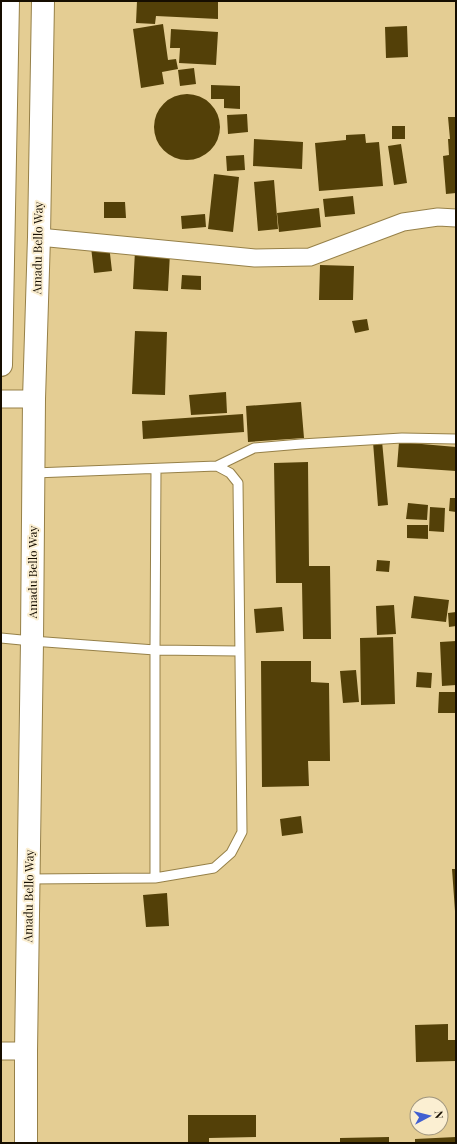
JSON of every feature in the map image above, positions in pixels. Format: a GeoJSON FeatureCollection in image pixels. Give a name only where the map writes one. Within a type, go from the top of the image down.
{"type":"FeatureCollection","features":[{"type":"Feature","properties":{"kind":"main road"},"geometry":{"type":"LineString","coordinates":[[1,365],[8,1]]}},
{"type":"Feature","properties":{"kind":"main road","name":"Amadu Bello Way"},"geometry":{"type":"LineString","coordinates":[[26,1143],[34,399],[39,237],[43,1]]}},
{"type":"Feature","properties":{"kind":"street"},"geometry":{"type":"LineString","coordinates":[[39,237],[255,258],[310,257],[403,222],[438,217],[456,218]]}},
{"type":"Feature","properties":{"kind":"street"},"geometry":{"type":"LineString","coordinates":[[1,399],[34,399]]}},
{"type":"Feature","properties":{"kind":"street"},"geometry":{"type":"LineString","coordinates":[[1,1051],[26,1052]]}},
{"type":"Feature","properties":{"kind":"lane"},"geometry":{"type":"LineString","coordinates":[[34,473],[217,466],[254,448],[301,444],[402,438],[456,440]]}},
{"type":"Feature","properties":{"kind":"lane"},"geometry":{"type":"LineString","coordinates":[[29,879],[155,878],[214,868],[231,853],[242,832],[238,483],[230,473],[217,466]]}},
{"type":"Feature","properties":{"kind":"lane"},"geometry":{"type":"LineString","coordinates":[[155,878],[156,469]]}},
{"type":"Feature","properties":{"kind":"lane"},"geometry":{"type":"LineString","coordinates":[[1,638],[155,650],[240,651]]}},
{"type":"Feature","properties":{"kind":"building"},"geometry":{"type":"Polygon","coordinates":[[[137,1],[218,1],[218,19],[156,16],[155,24],[136,23],[137,1]]]}},
{"type":"Feature","properties":{"kind":"building"},"geometry":{"type":"Polygon","coordinates":[[[163,24],[168,60],[176,59],[178,69],[162,72],[164,84],[141,88],[133,29],[163,24]]]}},
{"type":"Feature","properties":{"kind":"building"},"geometry":{"type":"Polygon","coordinates":[[[407,26],[408,57],[386,58],[385,27],[407,26]]]}},
{"type":"Feature","properties":{"kind":"building"},"geometry":{"type":"Polygon","coordinates":[[[171,29],[218,32],[216,65],[179,63],[180,48],[170,48],[171,29]]]}},
{"type":"Feature","properties":{"kind":"building"},"geometry":{"type":"Polygon","coordinates":[[[194,68],[196,84],[180,86],[178,70],[194,68]]]}},
{"type":"Feature","properties":{"kind":"building"},"geometry":{"type":"Polygon","coordinates":[[[211,85],[240,86],[240,109],[224,108],[224,99],[211,99],[211,85]]]}},
{"type":"Feature","properties":{"kind":"building"},"geometry":{"type":"Polygon","coordinates":[[[181,94],[193,94],[205,99],[215,109],[220,121],[218,140],[205,155],[193,160],[181,160],[169,155],[159,145],[154,133],[154,121],[159,109],[169,99],[181,94]]]}},
{"type":"Feature","properties":{"kind":"building"},"geometry":{"type":"Polygon","coordinates":[[[247,114],[248,132],[228,134],[227,115],[247,114]]]}},
{"type":"Feature","properties":{"kind":"building"},"geometry":{"type":"Polygon","coordinates":[[[448,117],[456,117],[456,193],[446,194],[443,156],[449,155],[448,139],[450,139],[448,117]]]}},
{"type":"Feature","properties":{"kind":"building"},"geometry":{"type":"Polygon","coordinates":[[[392,126],[405,126],[405,139],[392,139],[392,126]]]}},
{"type":"Feature","properties":{"kind":"building"},"geometry":{"type":"Polygon","coordinates":[[[365,134],[366,143],[379,142],[383,186],[319,191],[315,143],[346,140],[346,135],[365,134]]]}},
{"type":"Feature","properties":{"kind":"building"},"geometry":{"type":"Polygon","coordinates":[[[254,139],[303,142],[302,169],[253,166],[254,139]]]}},
{"type":"Feature","properties":{"kind":"building"},"geometry":{"type":"Polygon","coordinates":[[[401,144],[407,183],[394,185],[388,146],[401,144]]]}},
{"type":"Feature","properties":{"kind":"building"},"geometry":{"type":"Polygon","coordinates":[[[244,155],[245,170],[227,171],[226,156],[244,155]]]}},
{"type":"Feature","properties":{"kind":"building"},"geometry":{"type":"Polygon","coordinates":[[[214,174],[239,177],[233,232],[208,229],[214,174]]]}},
{"type":"Feature","properties":{"kind":"building"},"geometry":{"type":"Polygon","coordinates":[[[274,180],[278,229],[258,231],[254,182],[274,180]]]}},
{"type":"Feature","properties":{"kind":"building"},"geometry":{"type":"Polygon","coordinates":[[[353,196],[355,214],[325,217],[323,199],[353,196]]]}},
{"type":"Feature","properties":{"kind":"building"},"geometry":{"type":"Polygon","coordinates":[[[104,202],[125,202],[126,218],[104,218],[104,202]]]}},
{"type":"Feature","properties":{"kind":"building"},"geometry":{"type":"Polygon","coordinates":[[[319,208],[321,227],[279,232],[277,213],[319,208]]]}},
{"type":"Feature","properties":{"kind":"building"},"geometry":{"type":"Polygon","coordinates":[[[205,214],[206,227],[182,229],[181,216],[205,214]]]}},
{"type":"Feature","properties":{"kind":"building"},"geometry":{"type":"Polygon","coordinates":[[[109,245],[112,271],[94,273],[91,247],[109,245]]]}},
{"type":"Feature","properties":{"kind":"building"},"geometry":{"type":"Polygon","coordinates":[[[135,251],[170,253],[168,291],[133,289],[135,251]]]}},
{"type":"Feature","properties":{"kind":"building"},"geometry":{"type":"Polygon","coordinates":[[[320,265],[354,266],[353,300],[319,300],[320,265]]]}},
{"type":"Feature","properties":{"kind":"building"},"geometry":{"type":"Polygon","coordinates":[[[182,275],[201,276],[201,290],[181,289],[182,275]]]}},
{"type":"Feature","properties":{"kind":"building"},"geometry":{"type":"Polygon","coordinates":[[[367,319],[369,330],[355,333],[352,321],[367,319]]]}},
{"type":"Feature","properties":{"kind":"building"},"geometry":{"type":"Polygon","coordinates":[[[135,331],[167,332],[165,395],[132,394],[135,331]]]}},
{"type":"Feature","properties":{"kind":"building"},"geometry":{"type":"Polygon","coordinates":[[[226,392],[227,413],[191,415],[189,395],[226,392]]]}},
{"type":"Feature","properties":{"kind":"building"},"geometry":{"type":"Polygon","coordinates":[[[301,402],[304,438],[248,442],[246,406],[301,402]]]}},
{"type":"Feature","properties":{"kind":"building"},"geometry":{"type":"Polygon","coordinates":[[[243,414],[244,432],[143,439],[142,421],[243,414]]]}},
{"type":"Feature","properties":{"kind":"building"},"geometry":{"type":"Polygon","coordinates":[[[382,441],[388,505],[378,506],[373,442],[382,441]]]}},
{"type":"Feature","properties":{"kind":"building"},"geometry":{"type":"Polygon","coordinates":[[[399,442],[456,447],[456,471],[397,467],[399,442]]]}},
{"type":"Feature","properties":{"kind":"building"},"geometry":{"type":"Polygon","coordinates":[[[308,462],[309,566],[330,566],[331,639],[303,639],[302,583],[276,583],[274,463],[308,462]]]}},
{"type":"Feature","properties":{"kind":"building"},"geometry":{"type":"Polygon","coordinates":[[[450,498],[456,498],[456,512],[449,511],[450,498]]]}},
{"type":"Feature","properties":{"kind":"building"},"geometry":{"type":"Polygon","coordinates":[[[408,503],[428,505],[427,520],[406,519],[408,503]]]}},
{"type":"Feature","properties":{"kind":"building"},"geometry":{"type":"Polygon","coordinates":[[[430,507],[445,508],[444,532],[429,531],[430,507]]]}},
{"type":"Feature","properties":{"kind":"building"},"geometry":{"type":"Polygon","coordinates":[[[407,525],[428,525],[428,539],[407,538],[407,525]]]}},
{"type":"Feature","properties":{"kind":"building"},"geometry":{"type":"Polygon","coordinates":[[[377,560],[390,561],[389,572],[376,571],[377,560]]]}},
{"type":"Feature","properties":{"kind":"building"},"geometry":{"type":"Polygon","coordinates":[[[414,596],[449,600],[446,622],[411,618],[414,596]]]}},
{"type":"Feature","properties":{"kind":"building"},"geometry":{"type":"Polygon","coordinates":[[[394,605],[396,634],[377,635],[376,606],[394,605]]]}},
{"type":"Feature","properties":{"kind":"building"},"geometry":{"type":"Polygon","coordinates":[[[282,607],[284,631],[256,633],[254,609],[282,607]]]}},
{"type":"Feature","properties":{"kind":"building"},"geometry":{"type":"Polygon","coordinates":[[[456,612],[456,626],[449,627],[448,613],[456,612]]]}},
{"type":"Feature","properties":{"kind":"building"},"geometry":{"type":"Polygon","coordinates":[[[393,637],[395,704],[361,705],[360,638],[393,637]]]}},
{"type":"Feature","properties":{"kind":"building"},"geometry":{"type":"Polygon","coordinates":[[[456,641],[456,685],[442,686],[440,642],[456,641]]]}},
{"type":"Feature","properties":{"kind":"building"},"geometry":{"type":"Polygon","coordinates":[[[261,661],[311,661],[311,682],[329,683],[330,761],[308,761],[309,786],[262,787],[261,661]]]}},
{"type":"Feature","properties":{"kind":"building"},"geometry":{"type":"Polygon","coordinates":[[[356,670],[359,702],[343,703],[340,671],[356,670]]]}},
{"type":"Feature","properties":{"kind":"building"},"geometry":{"type":"Polygon","coordinates":[[[417,672],[432,673],[431,688],[416,687],[417,672]]]}},
{"type":"Feature","properties":{"kind":"building"},"geometry":{"type":"Polygon","coordinates":[[[439,692],[456,692],[456,713],[438,713],[439,692]]]}},
{"type":"Feature","properties":{"kind":"building"},"geometry":{"type":"Polygon","coordinates":[[[301,816],[303,833],[282,836],[280,819],[301,816]]]}},
{"type":"Feature","properties":{"kind":"building"},"geometry":{"type":"Polygon","coordinates":[[[452,869],[456,869],[455,911],[452,869]]]}},
{"type":"Feature","properties":{"kind":"building"},"geometry":{"type":"Polygon","coordinates":[[[167,893],[169,926],[146,927],[143,895],[167,893]]]}},
{"type":"Feature","properties":{"kind":"building"},"geometry":{"type":"Polygon","coordinates":[[[448,1024],[448,1040],[455,1040],[456,1061],[416,1062],[415,1025],[448,1024]]]}},
{"type":"Feature","properties":{"kind":"building"},"geometry":{"type":"Polygon","coordinates":[[[188,1115],[256,1115],[256,1137],[209,1138],[209,1143],[188,1143],[188,1115]]]}},
{"type":"Feature","properties":{"kind":"building"},"geometry":{"type":"Polygon","coordinates":[[[389,1137],[389,1143],[340,1143],[340,1138],[389,1137]]]}},
{"type":"Feature","properties":{"kind":"building"},"geometry":{"type":"Polygon","coordinates":[[[456,1137],[456,1143],[415,1143],[415,1139],[456,1137]]]}}]}
